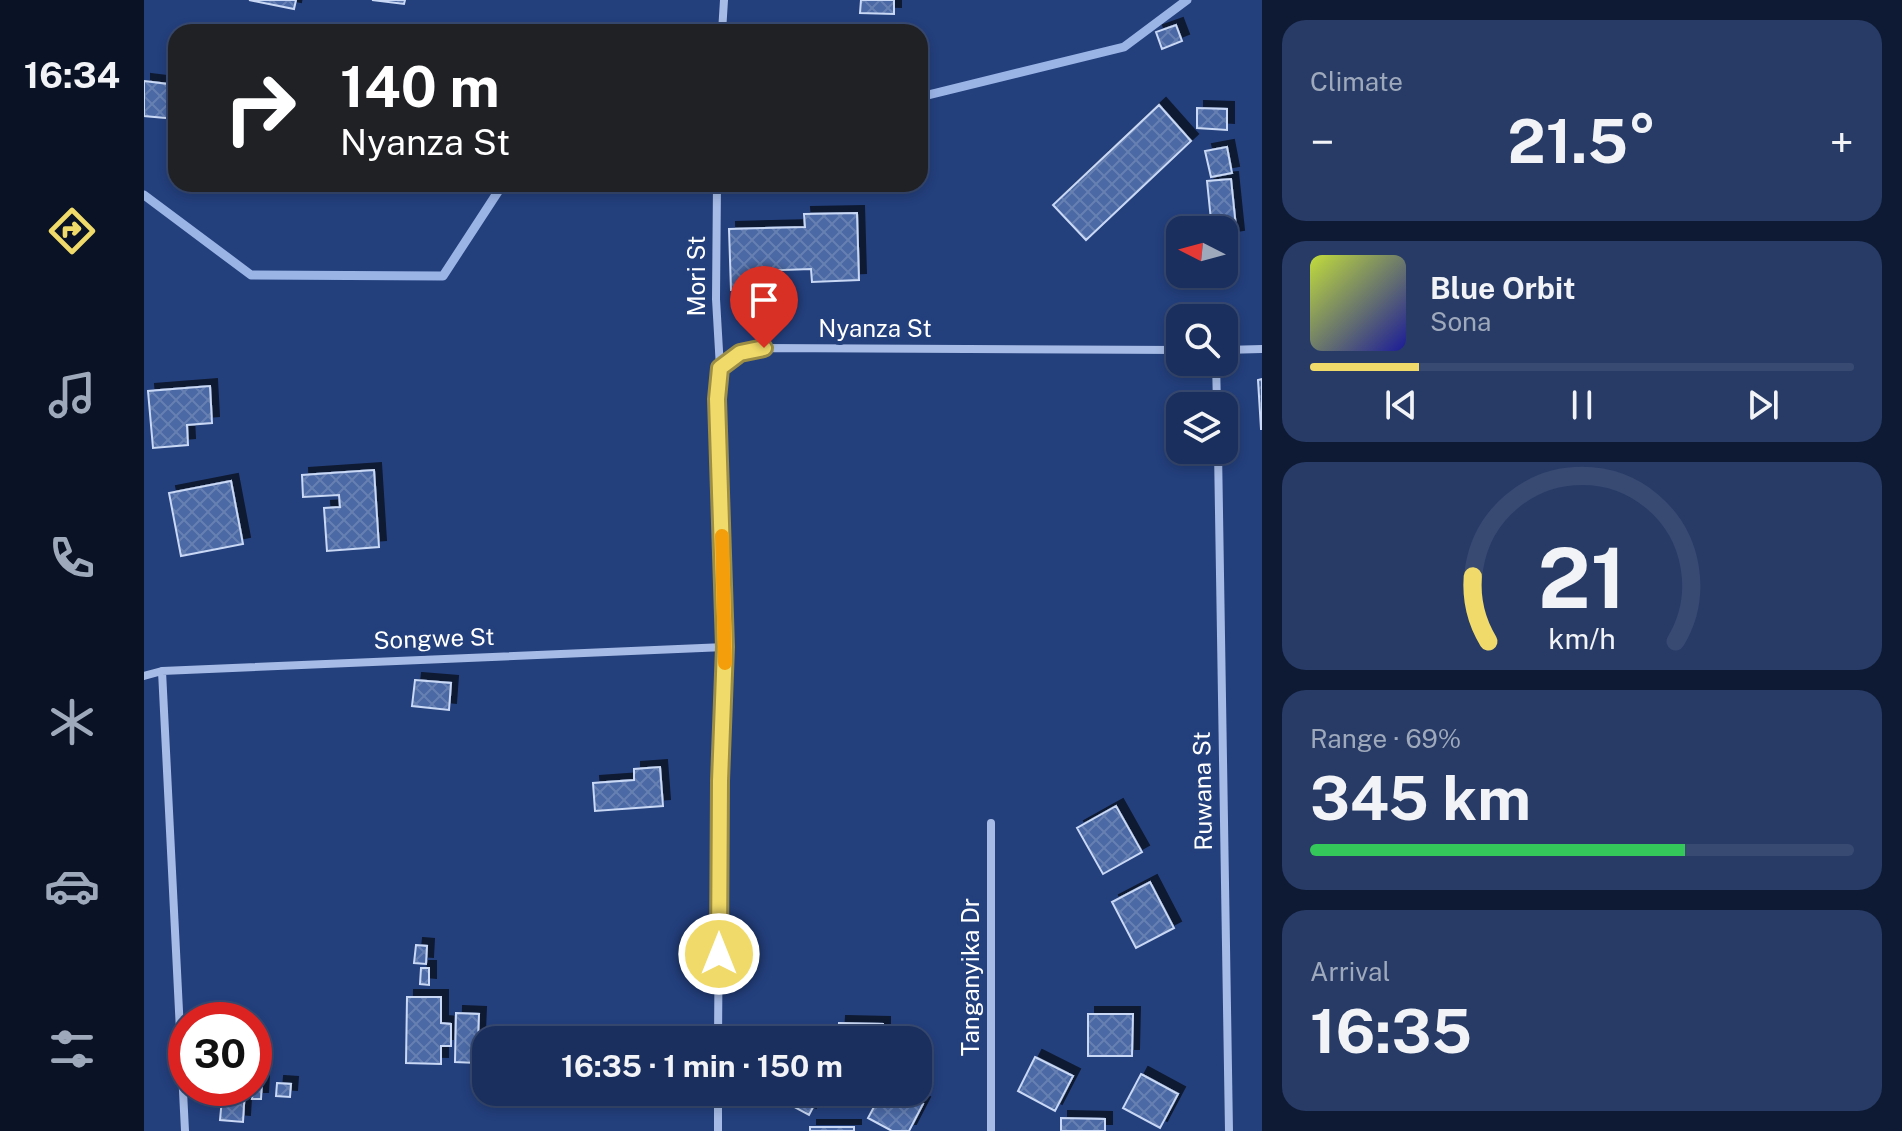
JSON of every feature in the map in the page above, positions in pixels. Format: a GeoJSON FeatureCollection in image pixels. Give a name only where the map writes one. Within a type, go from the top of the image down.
{"type":"FeatureCollection","features":[{"type":"Feature","properties":{"kind":"street"},"geometry":{"type":"LineString","coordinates":[[722,24],[724,0]]}},
{"type":"Feature","properties":{"kind":"street","name":"Mori St"},"geometry":{"type":"LineString","coordinates":[[717,192],[716,299],[720,368]]}},
{"type":"Feature","properties":{"kind":"street","name":"Nyanza St"},"geometry":{"type":"LineString","coordinates":[[720,368],[740,353],[764,348],[1166,350]]}},
{"type":"Feature","properties":{"kind":"street"},"geometry":{"type":"LineString","coordinates":[[1238,350],[1262,349]]}},
{"type":"Feature","properties":{"kind":"street"},"geometry":{"type":"LineString","coordinates":[[718,1026],[720,781],[725,647],[717,399],[720,368]]}},
{"type":"Feature","properties":{"kind":"street","name":"Ruwana St"},"geometry":{"type":"LineString","coordinates":[[1218,464],[1229,1131]]}},
{"type":"Feature","properties":{"kind":"street","name":"Songwe St"},"geometry":{"type":"LineString","coordinates":[[144,676],[162,671],[725,647]]}},
{"type":"Feature","properties":{"kind":"street"},"geometry":{"type":"LineString","coordinates":[[162,671],[185,1131]]}},
{"type":"Feature","properties":{"kind":"street","name":"Tanganyika Dr"},"geometry":{"type":"LineString","coordinates":[[991,823],[991,1131]]}},
{"type":"Feature","properties":{"kind":"street"},"geometry":{"type":"LineString","coordinates":[[718,1106],[718,1131]]}},
{"type":"Feature","properties":{"kind":"building"},"geometry":{"type":"Polygon","coordinates":[[[249,0],[296,0],[294,9],[249,0]]]}},
{"type":"Feature","properties":{"kind":"building"},"geometry":{"type":"Polygon","coordinates":[[[372,0],[405,0],[404,4],[372,0]]]}},
{"type":"Feature","properties":{"kind":"building"},"geometry":{"type":"Polygon","coordinates":[[[861,0],[894,0],[894,14],[860,13],[861,0]]]}},
{"type":"Feature","properties":{"kind":"building"},"geometry":{"type":"Polygon","coordinates":[[[1176,25],[1182,41],[1162,49],[1156,32],[1176,25]]]}},
{"type":"Feature","properties":{"kind":"building"},"geometry":{"type":"Polygon","coordinates":[[[144,81],[168,84],[168,118],[144,116],[144,81]]]}},
{"type":"Feature","properties":{"kind":"building"},"geometry":{"type":"Polygon","coordinates":[[[1159,105],[1191,141],[1086,240],[1053,205],[1159,105]]]}},
{"type":"Feature","properties":{"kind":"building"},"geometry":{"type":"Polygon","coordinates":[[[1197,108],[1227,109],[1227,130],[1197,128],[1197,108]]]}},
{"type":"Feature","properties":{"kind":"building"},"geometry":{"type":"Polygon","coordinates":[[[1227,147],[1232,173],[1211,177],[1205,151],[1227,147]]]}},
{"type":"Feature","properties":{"kind":"building"},"geometry":{"type":"Polygon","coordinates":[[[1231,179],[1235,216],[1211,216],[1207,181],[1231,179]]]}},
{"type":"Feature","properties":{"kind":"building"},"geometry":{"type":"Polygon","coordinates":[[[857,213],[859,280],[812,282],[811,269],[753,271],[754,289],[731,290],[729,229],[805,227],[804,214],[857,213]]]}},
{"type":"Feature","properties":{"kind":"building"},"geometry":{"type":"Polygon","coordinates":[[[1262,379],[1262,429],[1261,429],[1258,380],[1262,379]]]}},
{"type":"Feature","properties":{"kind":"building"},"geometry":{"type":"Polygon","coordinates":[[[210,386],[212,423],[187,425],[188,445],[153,448],[148,391],[210,386]]]}},
{"type":"Feature","properties":{"kind":"building"},"geometry":{"type":"Polygon","coordinates":[[[374,470],[379,547],[327,551],[324,508],[340,507],[339,495],[303,497],[302,475],[374,470]]]}},
{"type":"Feature","properties":{"kind":"building"},"geometry":{"type":"Polygon","coordinates":[[[231,481],[243,544],[181,556],[169,493],[231,481]]]}},
{"type":"Feature","properties":{"kind":"building"},"geometry":{"type":"Polygon","coordinates":[[[415,680],[451,683],[449,710],[412,706],[415,680]]]}},
{"type":"Feature","properties":{"kind":"building"},"geometry":{"type":"Polygon","coordinates":[[[660,767],[663,806],[595,811],[593,783],[634,780],[634,769],[660,767]]]}},
{"type":"Feature","properties":{"kind":"building"},"geometry":{"type":"Polygon","coordinates":[[[1116,806],[1142,852],[1103,874],[1077,828],[1116,806]]]}},
{"type":"Feature","properties":{"kind":"building"},"geometry":{"type":"Polygon","coordinates":[[[1150,882],[1174,928],[1136,948],[1112,902],[1150,882]]]}},
{"type":"Feature","properties":{"kind":"building"},"geometry":{"type":"Polygon","coordinates":[[[416,945],[427,946],[426,964],[414,963],[416,945]]]}},
{"type":"Feature","properties":{"kind":"building"},"geometry":{"type":"Polygon","coordinates":[[[421,968],[429,968],[429,985],[420,984],[421,968]]]}},
{"type":"Feature","properties":{"kind":"building"},"geometry":{"type":"Polygon","coordinates":[[[407,997],[441,997],[441,1023],[451,1024],[451,1046],[441,1046],[441,1064],[406,1063],[407,997]]]}},
{"type":"Feature","properties":{"kind":"building"},"geometry":{"type":"Polygon","coordinates":[[[456,1013],[479,1014],[479,1026],[472,1026],[472,1063],[455,1062],[456,1013]]]}},
{"type":"Feature","properties":{"kind":"building"},"geometry":{"type":"Polygon","coordinates":[[[1088,1014],[1133,1014],[1132,1056],[1088,1056],[1088,1014]]]}},
{"type":"Feature","properties":{"kind":"building"},"geometry":{"type":"Polygon","coordinates":[[[839,1023],[883,1024],[883,1026],[839,1026],[839,1023]]]}},
{"type":"Feature","properties":{"kind":"building"},"geometry":{"type":"Polygon","coordinates":[[[1035,1057],[1073,1076],[1055,1111],[1018,1091],[1035,1057]]]}},
{"type":"Feature","properties":{"kind":"building"},"geometry":{"type":"Polygon","coordinates":[[[1141,1074],[1178,1094],[1160,1128],[1123,1108],[1141,1074]]]}},
{"type":"Feature","properties":{"kind":"building"},"geometry":{"type":"Polygon","coordinates":[[[277,1083],[291,1084],[290,1097],[276,1096],[277,1083]]]}},
{"type":"Feature","properties":{"kind":"building"},"geometry":{"type":"Polygon","coordinates":[[[221,1106],[244,1106],[243,1122],[220,1120],[221,1106]]]}},
{"type":"Feature","properties":{"kind":"building"},"geometry":{"type":"Polygon","coordinates":[[[792,1106],[814,1106],[809,1115],[792,1106]]]}},
{"type":"Feature","properties":{"kind":"building"},"geometry":{"type":"Polygon","coordinates":[[[874,1106],[922,1106],[909,1131],[892,1131],[868,1118],[874,1106]]]}},
{"type":"Feature","properties":{"kind":"building"},"geometry":{"type":"Polygon","coordinates":[[[1061,1118],[1105,1119],[1105,1131],[1061,1131],[1061,1118]]]}},
{"type":"Feature","properties":{"kind":"building"},"geometry":{"type":"Polygon","coordinates":[[[810,1127],[854,1127],[854,1131],[810,1131],[810,1127]]]}},
{"type":"Feature","properties":{"kind":"waterway"},"geometry":{"type":"LineString","coordinates":[[928,95],[1124,47],[1187,0]]}},
{"type":"Feature","properties":{"kind":"waterway"},"geometry":{"type":"LineString","coordinates":[[144,195],[251,275],[443,276],[498,192]]}},
{"type":"Feature","properties":{"kind":"slow traffic"},"geometry":{"type":"LineString","coordinates":[[722,536],[725,663]]}},
{"type":"Feature","properties":{"kind":"route"},"geometry":{"type":"LineString","coordinates":[[719,954],[725,647],[717,399],[720,368],[740,353],[764,348]]}}]}
